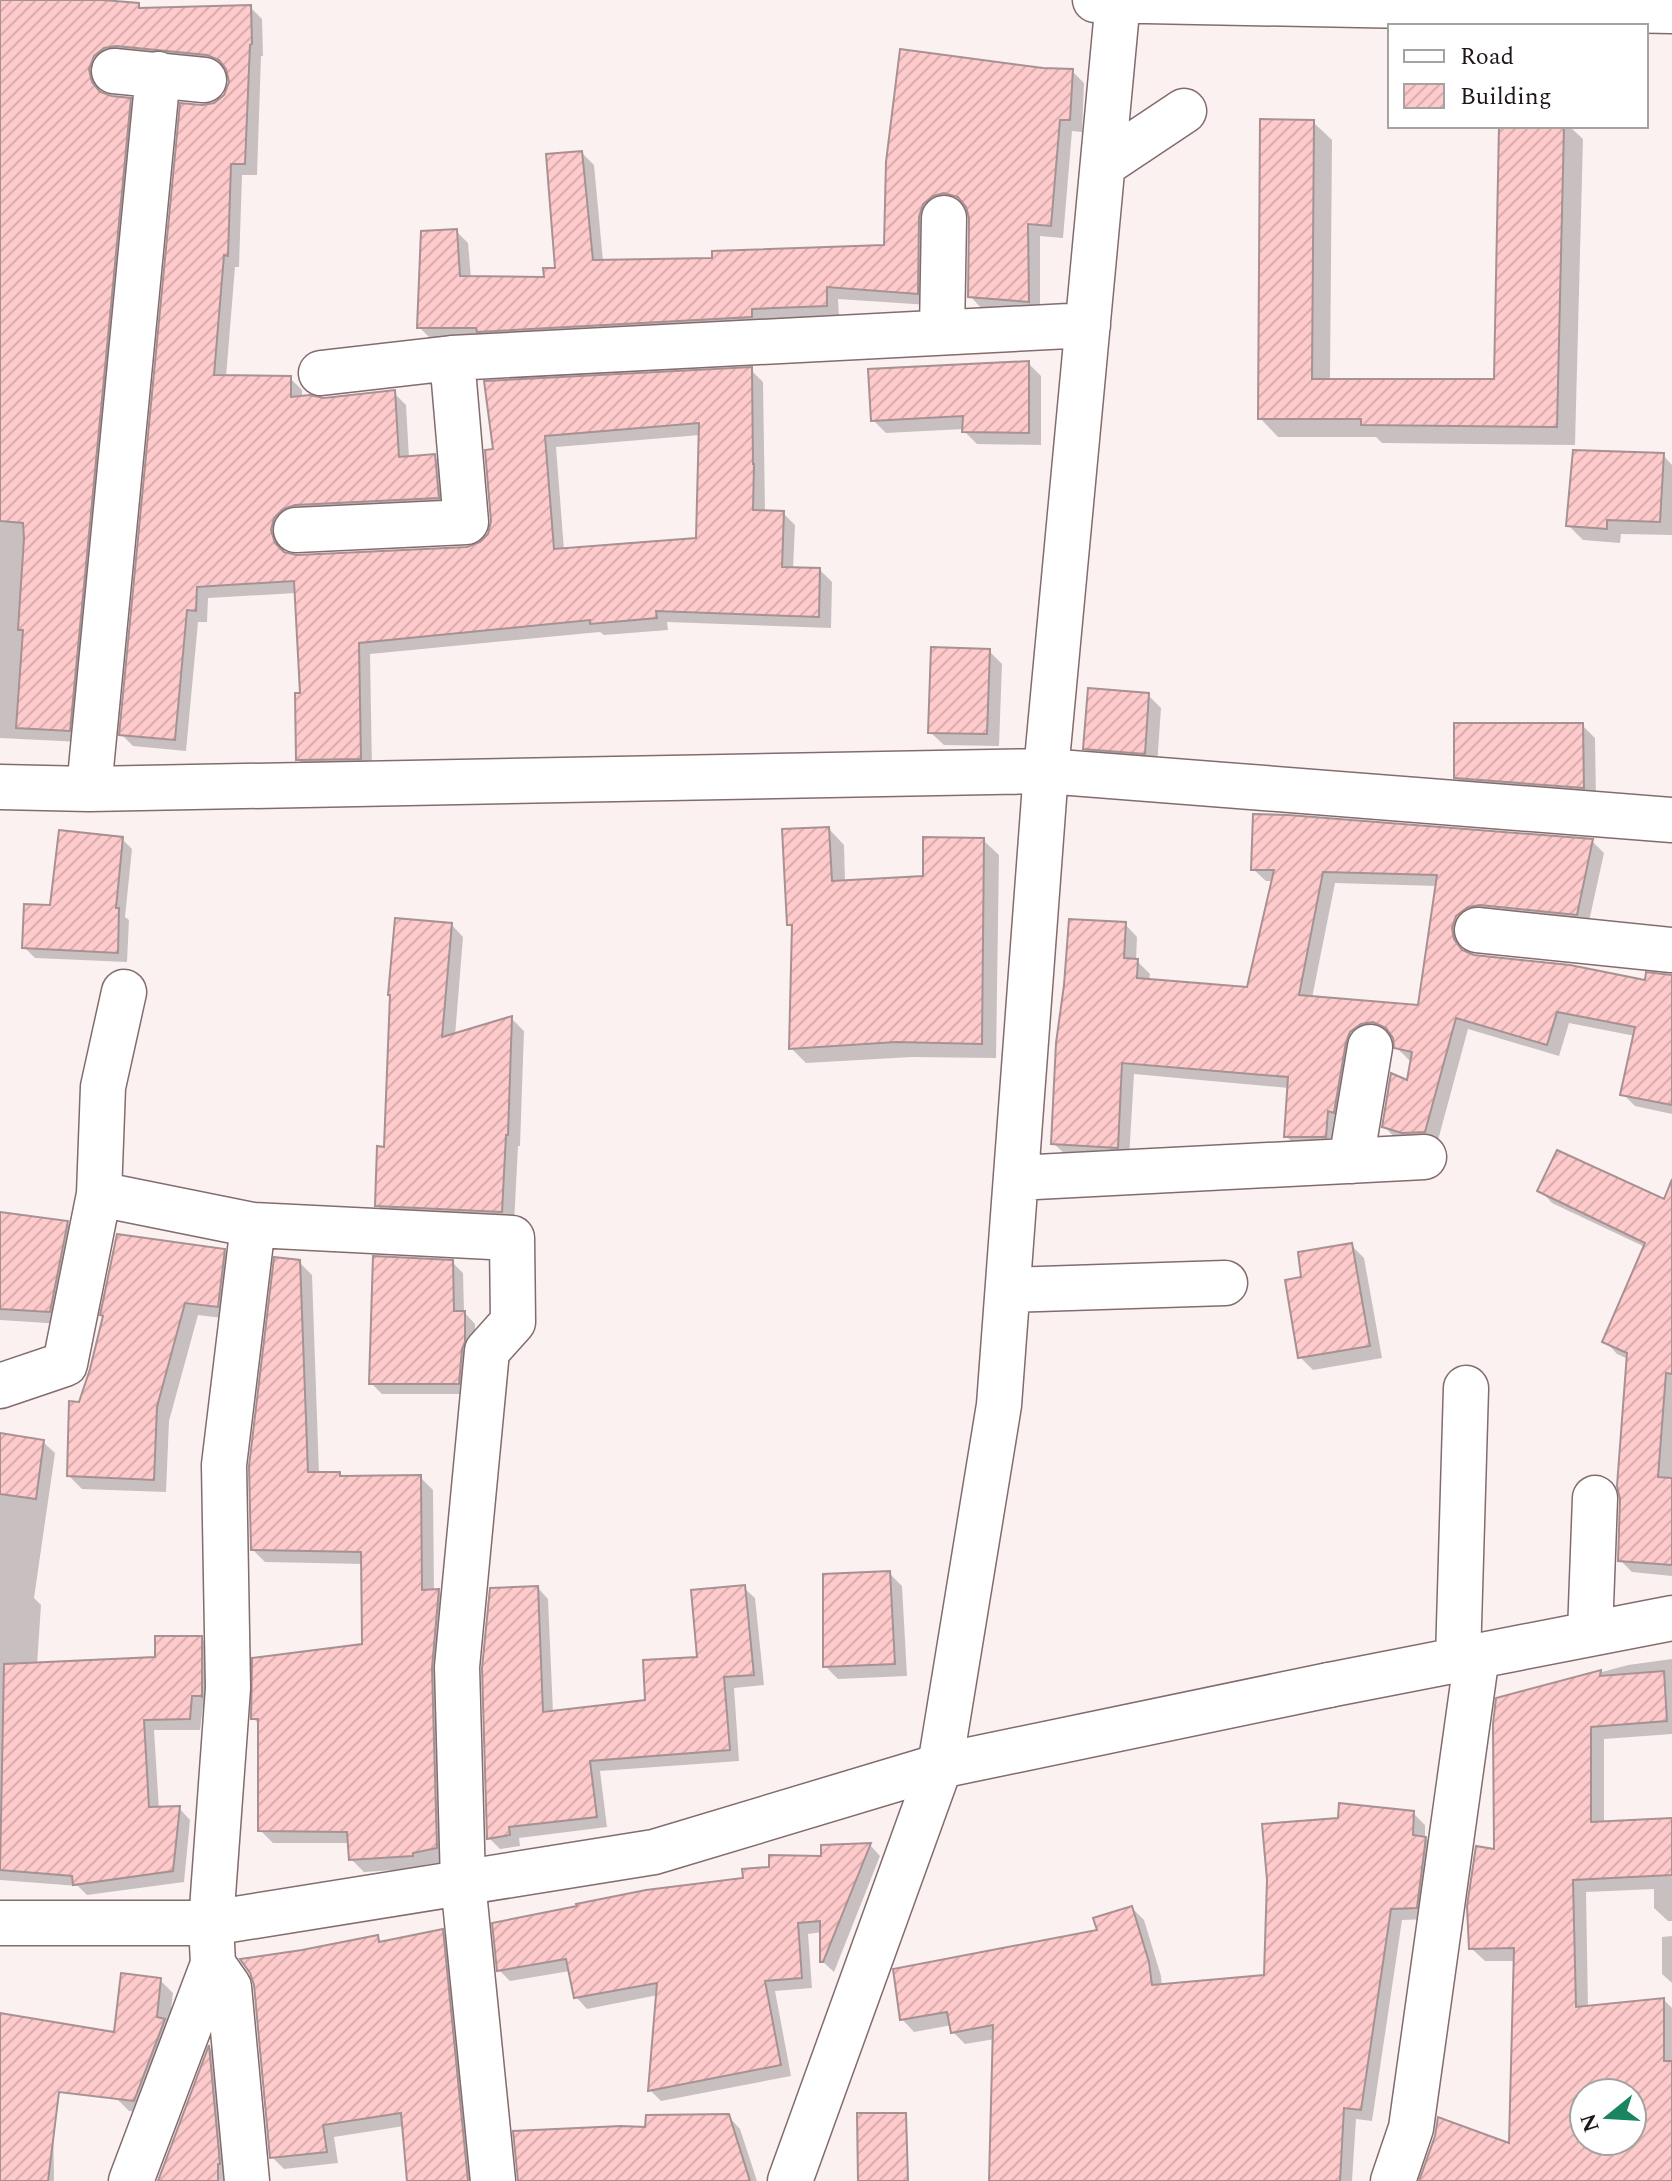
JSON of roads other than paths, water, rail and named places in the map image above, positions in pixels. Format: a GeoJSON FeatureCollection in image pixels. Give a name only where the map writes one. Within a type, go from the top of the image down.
{"type":"FeatureCollection","features":[{"type":"Feature","properties":{"kind":"street"},"geometry":{"type":"LineString","coordinates":[[790,2181],[940,1766],[999,1405],[1046,771],[1103,165],[1111,0],[1672,11]]}},
{"type":"Feature","properties":{"kind":"street"},"geometry":{"type":"LineString","coordinates":[[114,71],[204,80]]}},
{"type":"Feature","properties":{"kind":"street"},"geometry":{"type":"LineString","coordinates":[[89,789],[158,74]]}},
{"type":"Feature","properties":{"kind":"street"},"geometry":{"type":"LineString","coordinates":[[1103,165],[1184,111]]}},
{"type":"Feature","properties":{"kind":"street"},"geometry":{"type":"LineString","coordinates":[[942,332],[944,218]]}},
{"type":"Feature","properties":{"kind":"street"},"geometry":{"type":"LineString","coordinates":[[321,373],[452,358],[1088,325]]}},
{"type":"Feature","properties":{"kind":"street"},"geometry":{"type":"LineString","coordinates":[[296,530],[466,522],[452,358]]}},
{"type":"Feature","properties":{"kind":"street"},"geometry":{"type":"LineString","coordinates":[[0,787],[89,789],[1046,771],[1672,820]]}},
{"type":"Feature","properties":{"kind":"street"},"geometry":{"type":"LineString","coordinates":[[1477,930],[1672,950]]}},
{"type":"Feature","properties":{"kind":"street"},"geometry":{"type":"LineString","coordinates":[[0,1386],[65,1364],[99,1194],[103,1087],[124,992]]}},
{"type":"Feature","properties":{"kind":"street"},"geometry":{"type":"LineString","coordinates":[[1351,1161],[1370,1047]]}},
{"type":"Feature","properties":{"kind":"street"},"geometry":{"type":"LineString","coordinates":[[1016,1178],[1424,1157]]}},
{"type":"Feature","properties":{"kind":"street"},"geometry":{"type":"LineString","coordinates":[[99,1194],[253,1225],[512,1238],[513,1322],[487,1351],[457,1667],[463,1882],[493,2181]]}},
{"type":"Feature","properties":{"kind":"street"},"geometry":{"type":"LineString","coordinates":[[131,2181],[212,1944],[228,1688],[224,1465],[253,1225]]}},
{"type":"Feature","properties":{"kind":"street"},"geometry":{"type":"LineString","coordinates":[[1008,1290],[1225,1283]]}},
{"type":"Feature","properties":{"kind":"street"},"geometry":{"type":"LineString","coordinates":[[1393,2181],[1411,2128],[1468,1657],[1466,1388]]}},
{"type":"Feature","properties":{"kind":"street"},"geometry":{"type":"LineString","coordinates":[[1590,1633],[1595,1498]]}},
{"type":"Feature","properties":{"kind":"street"},"geometry":{"type":"LineString","coordinates":[[0,1923],[212,1944],[463,1882],[654,1852],[940,1766],[1672,1618]]}},
{"type":"Feature","properties":{"kind":"street"},"geometry":{"type":"LineString","coordinates":[[212,1944],[229,1987],[247,2181]]}}]}
